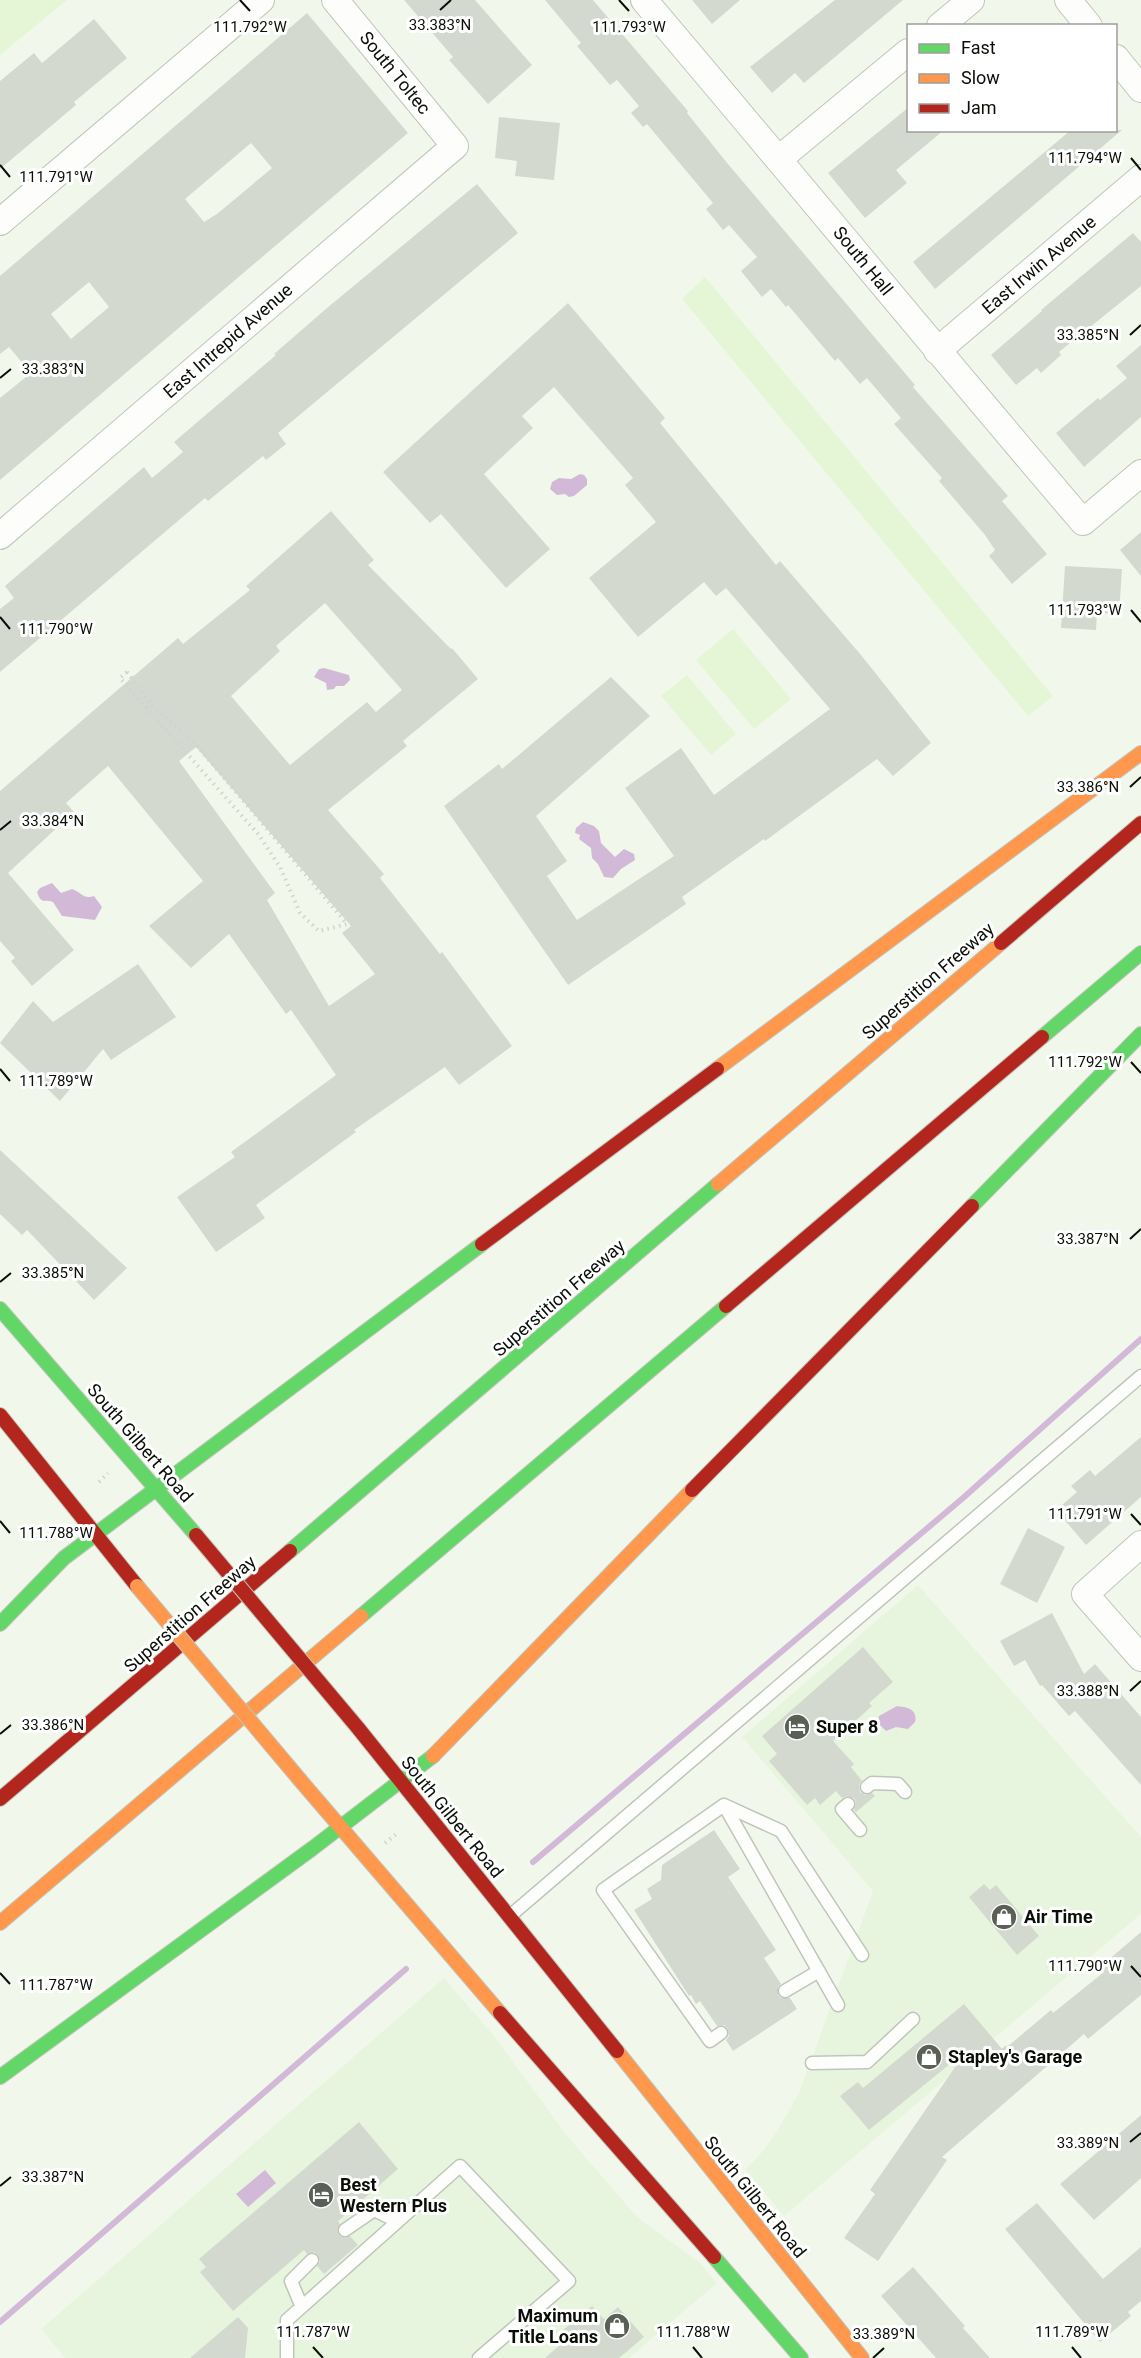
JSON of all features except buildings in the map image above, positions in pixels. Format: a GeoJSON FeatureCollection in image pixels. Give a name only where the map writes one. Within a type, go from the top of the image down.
{"type":"FeatureCollection","features":[{"type":"Feature","properties":{"kind":"main road"},"geometry":{"type":"LineString","coordinates":[[0,1624],[64,1558],[94,1534],[1141,753]]}},
{"type":"Feature","properties":{"kind":"main road","name":"Superstition Freeway"},"geometry":{"type":"LineString","coordinates":[[0,1799],[1141,822]]}},
{"type":"Feature","properties":{"kind":"main road"},"geometry":{"type":"LineString","coordinates":[[0,1923],[1141,953]]}},
{"type":"Feature","properties":{"kind":"main road"},"geometry":{"type":"LineString","coordinates":[[0,2077],[340,1828],[437,1753],[625,1558],[1141,1034]]}},
{"type":"Feature","properties":{"kind":"main road","name":"South Gilbert Road"},"geometry":{"type":"LineString","coordinates":[[0,1309],[156,1487],[358,1728],[862,2358]]}},
{"type":"Feature","properties":{"kind":"main road"},"geometry":{"type":"LineString","coordinates":[[0,1415],[94,1534],[340,1828],[801,2358]]}},
{"type":"Feature","properties":{"kind":"street"},"geometry":{"type":"LineString","coordinates":[[0,222],[261,0]]}},
{"type":"Feature","properties":{"kind":"street","name":"South Toltec"},"geometry":{"type":"LineString","coordinates":[[335,0],[455,146]]}},
{"type":"Feature","properties":{"kind":"street","name":"South Hall"},"geometry":{"type":"LineString","coordinates":[[644,0],[1083,522],[1141,473]]}},
{"type":"Feature","properties":{"kind":"street"},"geometry":{"type":"LineString","coordinates":[[942,24],[971,0]]}},
{"type":"Feature","properties":{"kind":"street"},"geometry":{"type":"LineString","coordinates":[[1068,0],[1087,24]]}},
{"type":"Feature","properties":{"kind":"street"},"geometry":{"type":"LineString","coordinates":[[779,159],[907,54]]}},
{"type":"Feature","properties":{"kind":"street"},"geometry":{"type":"LineString","coordinates":[[1117,59],[1141,89]]}},
{"type":"Feature","properties":{"kind":"street","name":"East Intrepid Avenue"},"geometry":{"type":"LineString","coordinates":[[0,536],[455,146]]}},
{"type":"Feature","properties":{"kind":"street","name":"East Irwin Avenue"},"geometry":{"type":"LineString","coordinates":[[937,351],[1141,178]]}},
{"type":"Feature","properties":{"kind":"street"},"geometry":{"type":"LineString","coordinates":[[1141,1544],[1085,1594],[1141,1658]]}},
{"type":"Feature","properties":{"kind":"lane"},"geometry":{"type":"LineString","coordinates":[[509,1917],[1141,1376]]}},
{"type":"Feature","properties":{"kind":"lane"},"geometry":{"type":"LineString","coordinates":[[867,1787],[872,1783],[898,1784],[905,1792]]}},
{"type":"Feature","properties":{"kind":"lane"},"geometry":{"type":"LineString","coordinates":[[848,1804],[842,1809],[860,1830]]}},
{"type":"Feature","properties":{"kind":"lane"},"geometry":{"type":"LineString","coordinates":[[724,1805],[782,1831],[862,1955]]}},
{"type":"Feature","properties":{"kind":"lane"},"geometry":{"type":"LineString","coordinates":[[724,1805],[838,2005]]}},
{"type":"Feature","properties":{"kind":"lane"},"geometry":{"type":"LineString","coordinates":[[722,2033],[710,2042],[603,1890],[724,1805]]}},
{"type":"Feature","properties":{"kind":"lane"},"geometry":{"type":"LineString","coordinates":[[785,1991],[819,1971]]}},
{"type":"Feature","properties":{"kind":"lane"},"geometry":{"type":"LineString","coordinates":[[812,2063],[867,2062],[913,2019]]}},
{"type":"Feature","properties":{"kind":"lane"},"geometry":{"type":"LineString","coordinates":[[287,2358],[287,2320],[301,2305],[460,2166],[569,2281],[479,2358]]}},
{"type":"Feature","properties":{"kind":"lane"},"geometry":{"type":"LineString","coordinates":[[345,2230],[374,2210],[397,2221]]}},
{"type":"Feature","properties":{"kind":"lane"},"geometry":{"type":"LineString","coordinates":[[301,2305],[291,2281],[312,2260]]}},
{"type":"Feature","properties":{"kind":"path"},"geometry":{"type":"LineString","coordinates":[[127,672],[153,707],[194,741],[347,924],[319,931],[300,913],[280,867],[259,835],[120,678],[127,672]]}},
{"type":"Feature","properties":{"kind":"path"},"geometry":{"type":"LineString","coordinates":[[380,1847],[398,1833]]}},
{"type":"Feature","properties":{"kind":"shaded area"},"geometry":{"type":"Polygon","coordinates":[[[0,0],[67,0],[0,55],[0,0]]]}},
{"type":"Feature","properties":{"kind":"shaded area"},"geometry":{"type":"Polygon","coordinates":[[[705,277],[1053,696],[1028,716],[682,299],[705,277]]]}},
{"type":"Feature","properties":{"kind":"shaded area"},"geometry":{"type":"Polygon","coordinates":[[[580,474],[587,479],[587,485],[574,496],[557,495],[550,489],[552,482],[559,478],[571,479],[580,474]]]}},
{"type":"Feature","properties":{"kind":"shaded area"},"geometry":{"type":"Polygon","coordinates":[[[733,629],[791,699],[754,729],[696,660],[733,629]]]}},
{"type":"Feature","properties":{"kind":"shaded area"},"geometry":{"type":"Polygon","coordinates":[[[324,668],[349,675],[350,680],[344,686],[336,686],[334,689],[327,690],[326,683],[314,677],[319,669],[324,668]]]}},
{"type":"Feature","properties":{"kind":"shaded area"},"geometry":{"type":"Polygon","coordinates":[[[687,675],[736,734],[711,755],[661,696],[687,675]]]}},
{"type":"Feature","properties":{"kind":"shaded area"},"geometry":{"type":"Polygon","coordinates":[[[583,822],[594,826],[599,831],[601,843],[615,857],[624,849],[634,854],[635,860],[621,869],[613,878],[604,877],[598,864],[592,858],[591,848],[579,839],[580,835],[575,833],[576,828],[583,822]]]}},
{"type":"Feature","properties":{"kind":"shaded area"},"geometry":{"type":"Polygon","coordinates":[[[52,883],[61,893],[72,889],[85,896],[94,896],[102,907],[95,920],[62,916],[53,902],[42,900],[37,892],[40,888],[52,883]]]}},
{"type":"Feature","properties":{"kind":"shaded area"},"geometry":{"type":"Polygon","coordinates":[[[918,1585],[1141,1837],[1141,1914],[784,2216],[745,2169],[758,2157],[776,2133],[799,2093],[873,1891],[742,1737],[918,1585]]]}},
{"type":"Feature","properties":{"kind":"shaded area"},"geometry":{"type":"Polygon","coordinates":[[[897,1706],[913,1711],[915,1722],[908,1729],[896,1727],[886,1731],[878,1723],[879,1716],[897,1706]]]}},
{"type":"Feature","properties":{"kind":"shaded area"},"geometry":{"type":"Polygon","coordinates":[[[444,1978],[494,2036],[568,2137],[637,2217],[699,2262],[717,2283],[629,2358],[65,2358],[41,2329],[444,1978]]]}},
{"type":"Feature","properties":{"kind":"shaded area"},"geometry":{"type":"Polygon","coordinates":[[[265,2170],[276,2183],[248,2207],[236,2194],[265,2170]]]}},
{"type":"Feature","properties":{"kind":"waterway"},"geometry":{"type":"LineString","coordinates":[[533,1862],[963,1498],[1141,1339]]}},
{"type":"Feature","properties":{"kind":"waterway"},"geometry":{"type":"LineString","coordinates":[[0,2322],[406,1969]]}},
{"type":"Feature","properties":{"kind":"traffic: fast"},"geometry":{"type":"LineString","coordinates":[[1042,1037],[1141,953]]}},
{"type":"Feature","properties":{"kind":"traffic: fast"},"geometry":{"type":"LineString","coordinates":[[972,1206],[1141,1034]]}},
{"type":"Feature","properties":{"kind":"traffic: fast"},"geometry":{"type":"LineString","coordinates":[[290,1551],[718,1184]]}},
{"type":"Feature","properties":{"kind":"traffic: fast"},"geometry":{"type":"LineString","coordinates":[[0,1624],[64,1558],[482,1244]]}},
{"type":"Feature","properties":{"kind":"traffic: fast"},"geometry":{"type":"LineString","coordinates":[[361,1616],[726,1306]]}},
{"type":"Feature","properties":{"kind":"traffic: fast"},"geometry":{"type":"LineString","coordinates":[[0,1309],[196,1535]]}},
{"type":"Feature","properties":{"kind":"traffic: fast"},"geometry":{"type":"LineString","coordinates":[[0,2077],[313,1848],[433,1756]]}},
{"type":"Feature","properties":{"kind":"traffic: fast"},"geometry":{"type":"LineString","coordinates":[[714,2257],[801,2358]]}},
{"type":"Feature","properties":{"kind":"traffic: slow"},"geometry":{"type":"LineString","coordinates":[[717,1069],[1141,753]]}},
{"type":"Feature","properties":{"kind":"traffic: slow"},"geometry":{"type":"LineString","coordinates":[[718,1184],[1001,943]]}},
{"type":"Feature","properties":{"kind":"traffic: slow"},"geometry":{"type":"LineString","coordinates":[[433,1756],[692,1490]]}},
{"type":"Feature","properties":{"kind":"traffic: slow"},"geometry":{"type":"LineString","coordinates":[[137,1586],[300,1780]]}},
{"type":"Feature","properties":{"kind":"traffic: slow"},"geometry":{"type":"LineString","coordinates":[[0,1923],[361,1616]]}},
{"type":"Feature","properties":{"kind":"traffic: slow"},"geometry":{"type":"LineString","coordinates":[[300,1780],[500,2013]]}},
{"type":"Feature","properties":{"kind":"traffic: slow"},"geometry":{"type":"LineString","coordinates":[[617,2051],[862,2358]]}},
{"type":"Feature","properties":{"kind":"traffic: jam"},"geometry":{"type":"LineString","coordinates":[[1001,943],[1141,823]]}},
{"type":"Feature","properties":{"kind":"traffic: jam"},"geometry":{"type":"LineString","coordinates":[[726,1306],[1042,1037]]}},
{"type":"Feature","properties":{"kind":"traffic: jam"},"geometry":{"type":"LineString","coordinates":[[482,1244],[717,1069]]}},
{"type":"Feature","properties":{"kind":"traffic: jam"},"geometry":{"type":"LineString","coordinates":[[692,1490],[972,1206]]}},
{"type":"Feature","properties":{"kind":"traffic: jam"},"geometry":{"type":"LineString","coordinates":[[0,1415],[137,1586]]}},
{"type":"Feature","properties":{"kind":"traffic: jam"},"geometry":{"type":"LineString","coordinates":[[196,1535],[358,1728]]}},
{"type":"Feature","properties":{"kind":"traffic: jam"},"geometry":{"type":"LineString","coordinates":[[0,1799],[290,1551]]}},
{"type":"Feature","properties":{"kind":"traffic: jam"},"geometry":{"type":"LineString","coordinates":[[358,1728],[617,2051]]}},
{"type":"Feature","properties":{"kind":"traffic: jam"},"geometry":{"type":"LineString","coordinates":[[500,2013],[714,2257]]}},
{"type":"Feature","properties":{"kind":"place","name":"Super 8"},"geometry":{"type":"Point","coordinates":[797,1727]}},
{"type":"Feature","properties":{"kind":"place","name":"Air Time"},"geometry":{"type":"Point","coordinates":[1004,1917]}},
{"type":"Feature","properties":{"kind":"place","name":"Stapley's Garage"},"geometry":{"type":"Point","coordinates":[929,2057]}},
{"type":"Feature","properties":{"kind":"place","name":"Best Western Plus"},"geometry":{"type":"Point","coordinates":[321,2195]}},
{"type":"Feature","properties":{"kind":"place","name":"Maximum Title Loans"},"geometry":{"type":"Point","coordinates":[617,2326]}}]}
